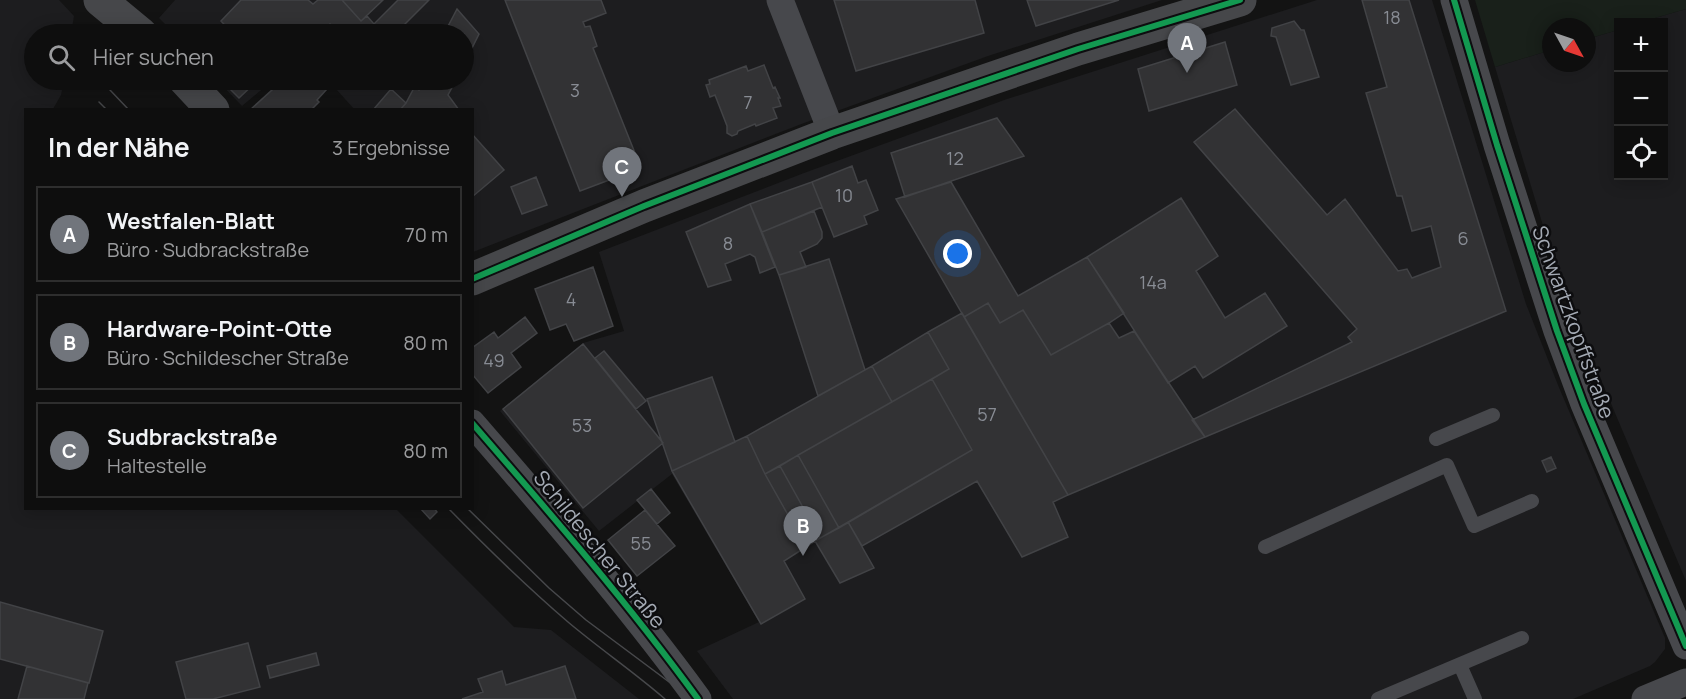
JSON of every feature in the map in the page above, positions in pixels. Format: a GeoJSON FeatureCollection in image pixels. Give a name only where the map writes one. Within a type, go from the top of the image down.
{"type":"FeatureCollection","features":[{"type":"Feature","properties":{"kind":"street"},"geometry":{"type":"LineString","coordinates":[[100,0],[129,24]]}},
{"type":"Feature","properties":{"kind":"street"},"geometry":{"type":"LineString","coordinates":[[780,0],[832,133]]}},
{"type":"Feature","properties":{"kind":"street"},"geometry":{"type":"LineString","coordinates":[[474,278],[644,206],[832,133],[1078,49],[1240,0]]}},
{"type":"Feature","properties":{"kind":"street","name":"Schwartzkopffstraße"},"geometry":{"type":"LineString","coordinates":[[1454,0],[1518,213],[1557,331],[1584,404],[1686,646]]}},
{"type":"Feature","properties":{"kind":"street"},"geometry":{"type":"LineString","coordinates":[[194,90],[211,108]]}},
{"type":"Feature","properties":{"kind":"street","name":"Schildescher Straße"},"geometry":{"type":"LineString","coordinates":[[474,425],[552,514],[698,699]]}},
{"type":"Feature","properties":{"kind":"street"},"geometry":{"type":"LineString","coordinates":[[1645,699],[1686,682]]}},
{"type":"Feature","properties":{"kind":"lane"},"geometry":{"type":"LineString","coordinates":[[1436,439],[1493,415]]}},
{"type":"Feature","properties":{"kind":"lane"},"geometry":{"type":"LineString","coordinates":[[1265,546],[1448,465],[1474,526],[1532,501]]}},
{"type":"Feature","properties":{"kind":"lane"},"geometry":{"type":"LineString","coordinates":[[1378,699],[1400,694],[1522,638]]}},
{"type":"Feature","properties":{"kind":"lane"},"geometry":{"type":"LineString","coordinates":[[1460,665],[1475,699]]}},
{"type":"Feature","properties":{"kind":"shaded area"},"geometry":{"type":"Polygon","coordinates":[[[0,0],[59,0],[74,16],[73,24],[24,24],[24,90],[62,90],[54,108],[24,108],[24,510],[397,510],[514,627],[551,630],[639,699],[0,699],[0,0]]]}},
{"type":"Feature","properties":{"kind":"shaded area"},"geometry":{"type":"Polygon","coordinates":[[[175,0],[1162,0],[988,56],[804,123],[474,252],[474,108],[353,108],[337,90],[474,90],[474,24],[165,24],[159,18],[175,0]]]}},
{"type":"Feature","properties":{"kind":"shaded area"},"geometry":{"type":"Polygon","coordinates":[[[1317,0],[1432,0],[1526,304],[1665,638],[1665,649],[1650,666],[1573,699],[733,699],[697,651],[759,622],[672,474],[599,531],[500,411],[583,343],[624,331],[599,252],[804,173],[1007,99],[1317,0]]]}},
{"type":"Feature","properties":{"kind":"shaded area"},"geometry":{"type":"Polygon","coordinates":[[[1475,0],[1686,0],[1686,9],[1655,18],[1614,18],[1614,31],[1596,36],[1596,18],[1542,18],[1542,53],[1495,67],[1475,0]]]}},
{"type":"Feature","properties":{"kind":"shaded area"},"geometry":{"type":"Polygon","coordinates":[[[1686,9],[1686,581],[1561,285],[1495,67],[1542,53],[1542,72],[1596,72],[1596,36],[1614,31],[1614,180],[1668,180],[1668,18],[1655,18],[1686,9]]]}},
{"type":"Feature","properties":{"kind":"shaded area"},"geometry":{"type":"Polygon","coordinates":[[[227,90],[261,90],[242,106],[227,90]]]}},
{"type":"Feature","properties":{"kind":"building"},"geometry":{"type":"Polygon","coordinates":[[[241,0],[308,0],[313,4],[318,0],[342,0],[361,21],[367,16],[374,24],[224,24],[221,21],[241,0]]]}},
{"type":"Feature","properties":{"kind":"building"},"geometry":{"type":"Polygon","coordinates":[[[342,0],[383,0],[361,21],[342,0]]]}},
{"type":"Feature","properties":{"kind":"building"},"geometry":{"type":"Polygon","coordinates":[[[398,0],[429,0],[405,24],[374,24],[398,0]]]}},
{"type":"Feature","properties":{"kind":"building"},"geometry":{"type":"Polygon","coordinates":[[[505,0],[601,0],[606,13],[583,22],[585,27],[590,26],[597,46],[593,48],[641,168],[580,191],[505,0]]]}},
{"type":"Feature","properties":{"kind":"building"},"geometry":{"type":"Polygon","coordinates":[[[834,0],[975,0],[984,33],[856,71],[834,0]]]}},
{"type":"Feature","properties":{"kind":"building"},"geometry":{"type":"Polygon","coordinates":[[[1027,0],[1119,0],[1036,26],[1027,0]]]}},
{"type":"Feature","properties":{"kind":"building"},"geometry":{"type":"Polygon","coordinates":[[[1362,0],[1409,0],[1506,311],[1205,437],[1192,420],[1352,342],[1348,337],[1357,329],[1194,142],[1235,109],[1327,215],[1345,199],[1398,271],[1407,269],[1412,278],[1441,267],[1431,226],[1412,231],[1402,196],[1397,196],[1366,93],[1387,87],[1362,0]]]}},
{"type":"Feature","properties":{"kind":"building"},"geometry":{"type":"Polygon","coordinates":[[[457,9],[470,24],[449,24],[457,9]]]}},
{"type":"Feature","properties":{"kind":"building"},"geometry":{"type":"Polygon","coordinates":[[[1294,21],[1301,30],[1304,30],[1319,77],[1291,85],[1276,37],[1271,36],[1272,28],[1294,21]]]}},
{"type":"Feature","properties":{"kind":"building"},"geometry":{"type":"Polygon","coordinates":[[[474,28],[479,34],[474,44],[474,28]]]}},
{"type":"Feature","properties":{"kind":"building"},"geometry":{"type":"Polygon","coordinates":[[[1225,42],[1237,85],[1149,111],[1138,69],[1225,42]]]}},
{"type":"Feature","properties":{"kind":"building"},"geometry":{"type":"Polygon","coordinates":[[[764,65],[773,88],[775,87],[780,98],[778,98],[781,106],[773,108],[777,118],[756,126],[755,124],[732,136],[727,133],[727,126],[715,95],[710,97],[706,85],[710,84],[709,80],[746,66],[748,71],[764,65]]]}},
{"type":"Feature","properties":{"kind":"building"},"geometry":{"type":"Polygon","coordinates":[[[231,90],[247,90],[239,98],[231,90]]]}},
{"type":"Feature","properties":{"kind":"building"},"geometry":{"type":"Polygon","coordinates":[[[272,90],[326,90],[313,108],[252,108],[272,90]]]}},
{"type":"Feature","properties":{"kind":"building"},"geometry":{"type":"Polygon","coordinates":[[[390,90],[406,103],[402,108],[375,108],[390,90]]]}},
{"type":"Feature","properties":{"kind":"building"},"geometry":{"type":"Polygon","coordinates":[[[413,90],[451,90],[448,95],[458,108],[402,108],[413,90]]]}},
{"type":"Feature","properties":{"kind":"building"},"geometry":{"type":"Polygon","coordinates":[[[997,118],[1024,156],[905,197],[891,153],[997,118]]]}},
{"type":"Feature","properties":{"kind":"building"},"geometry":{"type":"Polygon","coordinates":[[[474,136],[504,170],[474,195],[474,136]]]}},
{"type":"Feature","properties":{"kind":"building"},"geometry":{"type":"Polygon","coordinates":[[[852,166],[858,183],[866,180],[878,210],[864,216],[867,224],[834,237],[812,182],[852,166]]]}},
{"type":"Feature","properties":{"kind":"building"},"geometry":{"type":"Polygon","coordinates":[[[536,177],[547,205],[522,214],[511,187],[536,177]]]}},
{"type":"Feature","properties":{"kind":"building"},"geometry":{"type":"Polygon","coordinates":[[[812,182],[822,207],[762,232],[750,204],[812,182]]]}},
{"type":"Feature","properties":{"kind":"building"},"geometry":{"type":"Polygon","coordinates":[[[951,182],[1018,296],[1087,257],[1124,313],[1051,355],[1023,310],[1000,323],[988,303],[964,317],[896,199],[951,182]]]}},
{"type":"Feature","properties":{"kind":"building"},"geometry":{"type":"Polygon","coordinates":[[[1181,198],[1218,256],[1196,271],[1225,318],[1265,293],[1287,326],[1203,378],[1195,366],[1168,383],[1087,257],[1181,198]]]}},
{"type":"Feature","properties":{"kind":"building"},"geometry":{"type":"Polygon","coordinates":[[[750,204],[775,267],[760,273],[755,257],[750,254],[725,264],[731,280],[708,287],[686,232],[750,204]]]}},
{"type":"Feature","properties":{"kind":"building"},"geometry":{"type":"Polygon","coordinates":[[[814,211],[822,238],[817,244],[800,252],[806,267],[779,275],[762,232],[814,211]]]}},
{"type":"Feature","properties":{"kind":"building"},"geometry":{"type":"Polygon","coordinates":[[[829,259],[865,370],[818,396],[779,275],[829,259]]]}},
{"type":"Feature","properties":{"kind":"building"},"geometry":{"type":"Polygon","coordinates":[[[593,267],[613,326],[574,341],[566,324],[550,330],[535,289],[593,267]]]}},
{"type":"Feature","properties":{"kind":"building"},"geometry":{"type":"Polygon","coordinates":[[[988,303],[1000,323],[1023,310],[1051,355],[1109,323],[1119,338],[1134,331],[1205,437],[1068,495],[964,317],[988,303]]]}},
{"type":"Feature","properties":{"kind":"building"},"geometry":{"type":"Polygon","coordinates":[[[962,313],[1068,495],[1053,502],[1068,537],[1022,557],[977,481],[862,546],[848,522],[972,450],[932,379],[949,369],[928,332],[962,313]]]}},
{"type":"Feature","properties":{"kind":"building"},"geometry":{"type":"Polygon","coordinates":[[[525,317],[537,333],[511,353],[521,367],[488,393],[474,376],[474,347],[494,332],[498,338],[525,317]]]}},
{"type":"Feature","properties":{"kind":"building"},"geometry":{"type":"Polygon","coordinates":[[[928,332],[949,369],[892,402],[872,366],[928,332]]]}},
{"type":"Feature","properties":{"kind":"building"},"geometry":{"type":"Polygon","coordinates":[[[583,344],[663,443],[583,508],[503,409],[583,344]]]}},
{"type":"Feature","properties":{"kind":"building"},"geometry":{"type":"Polygon","coordinates":[[[604,351],[646,401],[636,409],[595,358],[604,351]]]}},
{"type":"Feature","properties":{"kind":"building"},"geometry":{"type":"Polygon","coordinates":[[[872,366],[892,402],[765,474],[747,436],[872,366]]]}},
{"type":"Feature","properties":{"kind":"building"},"geometry":{"type":"Polygon","coordinates":[[[712,377],[735,442],[672,471],[647,399],[712,377]]]}},
{"type":"Feature","properties":{"kind":"building"},"geometry":{"type":"Polygon","coordinates":[[[932,379],[972,450],[839,528],[798,455],[932,379]]]}},
{"type":"Feature","properties":{"kind":"building"},"geometry":{"type":"Polygon","coordinates":[[[747,436],[765,474],[806,547],[784,561],[805,599],[761,624],[672,471],[747,436]]]}},
{"type":"Feature","properties":{"kind":"building"},"geometry":{"type":"Polygon","coordinates":[[[798,455],[839,528],[820,538],[780,466],[798,455]]]}},
{"type":"Feature","properties":{"kind":"building"},"geometry":{"type":"Polygon","coordinates":[[[1551,457],[1556,468],[1547,472],[1542,461],[1551,457]]]}},
{"type":"Feature","properties":{"kind":"building"},"geometry":{"type":"Polygon","coordinates":[[[780,466],[820,538],[806,547],[765,474],[780,466]]]}},
{"type":"Feature","properties":{"kind":"building"},"geometry":{"type":"Polygon","coordinates":[[[651,489],[670,513],[657,524],[637,500],[651,489]]]}},
{"type":"Feature","properties":{"kind":"building"},"geometry":{"type":"Polygon","coordinates":[[[422,510],[436,510],[437,512],[430,519],[422,510]]]}},
{"type":"Feature","properties":{"kind":"building"},"geometry":{"type":"Polygon","coordinates":[[[645,510],[675,546],[637,576],[608,540],[645,510]]]}},
{"type":"Feature","properties":{"kind":"building"},"geometry":{"type":"Polygon","coordinates":[[[848,522],[874,568],[840,583],[815,541],[848,522]]]}},
{"type":"Feature","properties":{"kind":"building"},"geometry":{"type":"Polygon","coordinates":[[[0,602],[103,631],[89,683],[0,659],[0,602]]]}},
{"type":"Feature","properties":{"kind":"building"},"geometry":{"type":"Polygon","coordinates":[[[248,643],[260,687],[213,699],[186,699],[176,662],[248,643]]]}},
{"type":"Feature","properties":{"kind":"building"},"geometry":{"type":"Polygon","coordinates":[[[316,653],[319,665],[270,678],[267,666],[316,653]]]}},
{"type":"Feature","properties":{"kind":"building"},"geometry":{"type":"Polygon","coordinates":[[[27,666],[88,683],[84,699],[18,699],[27,666]]]}},
{"type":"Feature","properties":{"kind":"building"},"geometry":{"type":"Polygon","coordinates":[[[565,666],[576,699],[462,699],[483,692],[478,679],[502,671],[506,685],[565,666]]]}},
{"type":"Feature","properties":{"kind":"tram line"},"geometry":{"type":"LineString","coordinates":[[110,90],[127,108]]}},
{"type":"Feature","properties":{"kind":"tram line"},"geometry":{"type":"LineString","coordinates":[[99,102],[105,108]]}},
{"type":"Feature","properties":{"kind":"tram line"},"geometry":{"type":"LineString","coordinates":[[450,510],[552,608],[665,699]]}},
{"type":"Feature","properties":{"kind":"tram line"},"geometry":{"type":"LineString","coordinates":[[469,510],[549,588],[586,620],[692,699]]}},
{"type":"Feature","properties":{"kind":"cycle path"},"geometry":{"type":"LineString","coordinates":[[474,278],[644,206],[832,133],[1078,49],[1240,0]]}},
{"type":"Feature","properties":{"kind":"cycle path"},"geometry":{"type":"LineString","coordinates":[[1454,0],[1497,145],[1557,331],[1584,404],[1686,646]]}},
{"type":"Feature","properties":{"kind":"cycle path"},"geometry":{"type":"LineString","coordinates":[[474,425],[616,593],[698,699]]}},
{"type":"Feature","properties":{"kind":"place","name":"Westfalen-Blatt"},"geometry":{"type":"Point","coordinates":[1187,73]}},
{"type":"Feature","properties":{"kind":"place","name":"Sudbrackstraße"},"geometry":{"type":"Point","coordinates":[622,197]}},
{"type":"Feature","properties":{"kind":"place","name":"Hardware-Point-Otte"},"geometry":{"type":"Point","coordinates":[803,556]}}]}
